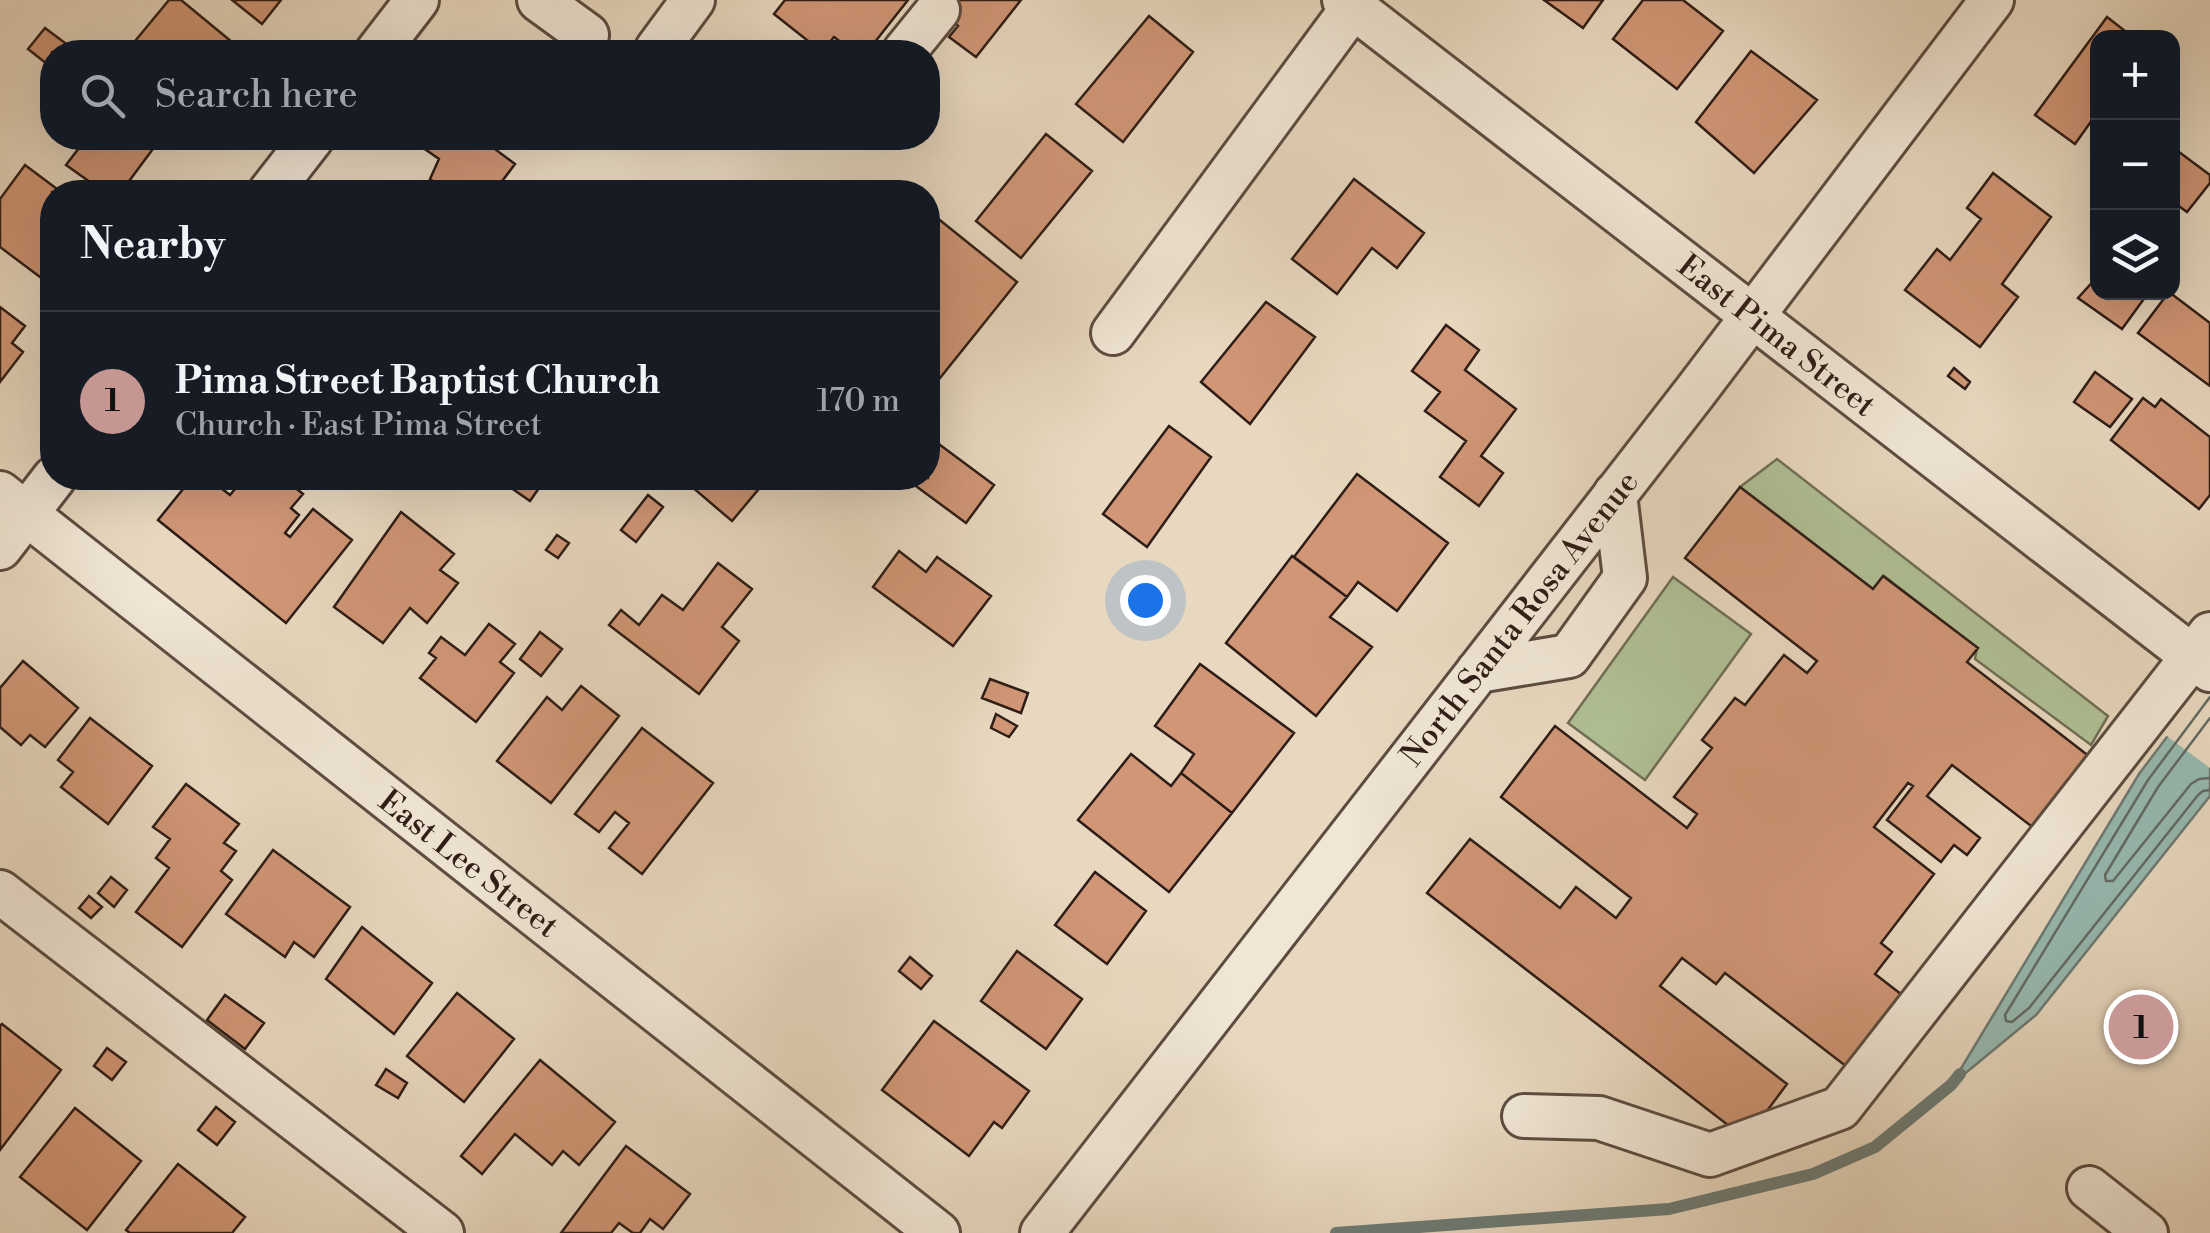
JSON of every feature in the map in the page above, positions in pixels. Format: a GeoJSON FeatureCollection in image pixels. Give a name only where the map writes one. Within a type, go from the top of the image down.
{"type":"FeatureCollection","features":[{"type":"Feature","properties":{"kind":"street"},"geometry":{"type":"LineString","coordinates":[[386,40],[417,0]]}},
{"type":"Feature","properties":{"kind":"street"},"geometry":{"type":"LineString","coordinates":[[538,0],[587,35]]}},
{"type":"Feature","properties":{"kind":"street"},"geometry":{"type":"LineString","coordinates":[[664,40],[693,0]]}},
{"type":"Feature","properties":{"kind":"street","name":"North Santa Rosa Avenue"},"geometry":{"type":"LineString","coordinates":[[1042,1233],[1992,0]]}},
{"type":"Feature","properties":{"kind":"street"},"geometry":{"type":"LineString","coordinates":[[1114,334],[1348,4]]}},
{"type":"Feature","properties":{"kind":"street","name":"East Pima Street"},"geometry":{"type":"LineString","coordinates":[[1348,4],[1751,315],[2204,653]]}},
{"type":"Feature","properties":{"kind":"street"},"geometry":{"type":"LineString","coordinates":[[914,40],[938,10]]}},
{"type":"Feature","properties":{"kind":"street"},"geometry":{"type":"LineString","coordinates":[[279,180],[303,150]]}},
{"type":"Feature","properties":{"kind":"street"},"geometry":{"type":"LineString","coordinates":[[0,548],[13,503],[40,487]]}},
{"type":"Feature","properties":{"kind":"street"},"geometry":{"type":"LineString","coordinates":[[1478,671],[1570,656],[1626,578],[1615,494]]}},
{"type":"Feature","properties":{"kind":"street","name":"East Lee Street"},"geometry":{"type":"LineString","coordinates":[[13,503],[938,1233]]}},
{"type":"Feature","properties":{"kind":"street"},"geometry":{"type":"LineString","coordinates":[[1524,1116],[1599,1118],[1710,1155],[1840,1108],[2204,653]]}},
{"type":"Feature","properties":{"kind":"street"},"geometry":{"type":"LineString","coordinates":[[0,892],[442,1233]]}},
{"type":"Feature","properties":{"kind":"street"},"geometry":{"type":"LineString","coordinates":[[2089,1188],[2146,1233]]}},
{"type":"Feature","properties":{"kind":"green space"},"geometry":{"type":"Polygon","coordinates":[[[1777,459],[2108,716],[2091,745],[1975,659],[1977,648],[1884,576],[1873,589],[1740,487],[1777,459]]]}},
{"type":"Feature","properties":{"kind":"green space"},"geometry":{"type":"Polygon","coordinates":[[[1673,577],[1751,634],[1645,780],[1568,723],[1673,577]]]}},
{"type":"Feature","properties":{"kind":"water"},"geometry":{"type":"Polygon","coordinates":[[[2210,680],[2210,796],[2036,1015],[1951,1085],[2139,774],[2210,680]]]}},
{"type":"Feature","properties":{"kind":"pier"},"geometry":{"type":"Polygon","coordinates":[[[2210,675],[2210,768],[2164,734],[2210,675]]]}},
{"type":"Feature","properties":{"kind":"building"},"geometry":{"type":"Polygon","coordinates":[[[169,0],[181,0],[230,40],[136,40],[169,0]]]}},
{"type":"Feature","properties":{"kind":"building"},"geometry":{"type":"Polygon","coordinates":[[[232,0],[281,0],[262,24],[232,0]]]}},
{"type":"Feature","properties":{"kind":"building"},"geometry":{"type":"Polygon","coordinates":[[[785,0],[908,0],[876,40],[807,40],[774,14],[785,0]]]}},
{"type":"Feature","properties":{"kind":"building"},"geometry":{"type":"Polygon","coordinates":[[[925,0],[1021,0],[976,57],[949,37],[958,26],[925,0]]]}},
{"type":"Feature","properties":{"kind":"building"},"geometry":{"type":"Polygon","coordinates":[[[1544,0],[1603,0],[1583,28],[1544,0]]]}},
{"type":"Feature","properties":{"kind":"building"},"geometry":{"type":"Polygon","coordinates":[[[1643,0],[1683,0],[1723,31],[1677,89],[1613,39],[1643,0]]]}},
{"type":"Feature","properties":{"kind":"building"},"geometry":{"type":"Polygon","coordinates":[[[1149,16],[1193,52],[1123,142],[1076,104],[1149,16]]]}},
{"type":"Feature","properties":{"kind":"building"},"geometry":{"type":"Polygon","coordinates":[[[2107,17],[2124,30],[2097,30],[2107,17]]]}},
{"type":"Feature","properties":{"kind":"building"},"geometry":{"type":"Polygon","coordinates":[[[45,28],[61,40],[40,40],[40,58],[28,49],[45,28]]]}},
{"type":"Feature","properties":{"kind":"building"},"geometry":{"type":"Polygon","coordinates":[[[2090,40],[2090,123],[2075,144],[2035,115],[2090,40]]]}},
{"type":"Feature","properties":{"kind":"building"},"geometry":{"type":"Polygon","coordinates":[[[1751,51],[1817,100],[1754,173],[1696,122],[1751,51]]]}},
{"type":"Feature","properties":{"kind":"building"},"geometry":{"type":"Polygon","coordinates":[[[1046,134],[1092,171],[1021,258],[976,221],[1046,134]]]}},
{"type":"Feature","properties":{"kind":"building"},"geometry":{"type":"Polygon","coordinates":[[[77,150],[152,150],[130,180],[87,180],[66,165],[77,150]]]}},
{"type":"Feature","properties":{"kind":"building"},"geometry":{"type":"Polygon","coordinates":[[[426,150],[496,150],[515,164],[503,180],[431,180],[439,159],[426,150]]]}},
{"type":"Feature","properties":{"kind":"building"},"geometry":{"type":"Polygon","coordinates":[[[2180,153],[2210,175],[2210,183],[2187,212],[2180,207],[2180,153]]]}},
{"type":"Feature","properties":{"kind":"building"},"geometry":{"type":"Polygon","coordinates":[[[25,165],[45,180],[40,180],[40,277],[0,247],[0,199],[25,165]]]}},
{"type":"Feature","properties":{"kind":"building"},"geometry":{"type":"Polygon","coordinates":[[[1993,173],[2051,217],[2002,284],[2018,297],[1980,347],[1905,290],[1937,249],[1950,260],[1981,219],[1967,208],[1993,173]]]}},
{"type":"Feature","properties":{"kind":"building"},"geometry":{"type":"Polygon","coordinates":[[[1354,179],[1424,233],[1397,268],[1372,248],[1337,294],[1292,259],[1354,179]]]}},
{"type":"Feature","properties":{"kind":"building"},"geometry":{"type":"Polygon","coordinates":[[[940,220],[1017,282],[940,378],[940,220]]]}},
{"type":"Feature","properties":{"kind":"building"},"geometry":{"type":"Polygon","coordinates":[[[2090,285],[2090,300],[2143,300],[2122,329],[2078,298],[2090,285]]]}},
{"type":"Feature","properties":{"kind":"building"},"geometry":{"type":"Polygon","coordinates":[[[2163,300],[2180,300],[2210,323],[2210,386],[2138,333],[2163,300]]]}},
{"type":"Feature","properties":{"kind":"building"},"geometry":{"type":"Polygon","coordinates":[[[1266,302],[1315,337],[1250,424],[1201,382],[1266,302]]]}},
{"type":"Feature","properties":{"kind":"building"},"geometry":{"type":"Polygon","coordinates":[[[0,307],[25,326],[12,343],[23,352],[0,382],[0,307]]]}},
{"type":"Feature","properties":{"kind":"building"},"geometry":{"type":"Polygon","coordinates":[[[1446,325],[1479,350],[1465,370],[1516,409],[1481,456],[1503,473],[1479,506],[1440,477],[1466,441],[1425,411],[1440,392],[1412,371],[1446,325]]]}},
{"type":"Feature","properties":{"kind":"building"},"geometry":{"type":"Polygon","coordinates":[[[1954,368],[1970,382],[1965,389],[1948,376],[1954,368]]]}},
{"type":"Feature","properties":{"kind":"building"},"geometry":{"type":"Polygon","coordinates":[[[2095,372],[2132,399],[2110,427],[2074,402],[2095,372]]]}},
{"type":"Feature","properties":{"kind":"building"},"geometry":{"type":"Polygon","coordinates":[[[2143,398],[2155,407],[2161,399],[2210,437],[2210,495],[2199,509],[2111,440],[2143,398]]]}},
{"type":"Feature","properties":{"kind":"building"},"geometry":{"type":"Polygon","coordinates":[[[1169,426],[1211,457],[1147,547],[1103,514],[1169,426]]]}},
{"type":"Feature","properties":{"kind":"building"},"geometry":{"type":"Polygon","coordinates":[[[940,445],[994,485],[966,523],[921,490],[940,490],[940,445]]]}},
{"type":"Feature","properties":{"kind":"building"},"geometry":{"type":"Polygon","coordinates":[[[1357,474],[1448,543],[1397,611],[1358,582],[1347,597],[1294,557],[1357,474]]]}},
{"type":"Feature","properties":{"kind":"building"},"geometry":{"type":"Polygon","coordinates":[[[1740,487],[1873,589],[1883,576],[1978,648],[1967,662],[2090,757],[2035,829],[1952,765],[1927,796],[1980,838],[1967,855],[1954,845],[1941,862],[1887,820],[1913,786],[1908,783],[1874,827],[1934,874],[1881,943],[1892,952],[1875,974],[1906,998],[1851,1070],[1725,973],[1716,984],[1682,958],[1660,986],[1787,1084],[1746,1139],[1427,893],[1470,839],[1560,908],[1576,887],[1616,918],[1631,898],[1501,797],[1555,726],[1687,828],[1697,814],[1674,797],[1712,748],[1702,740],[1735,698],[1745,705],[1784,655],[1807,673],[1817,661],[1685,558],[1740,487]]]}},
{"type":"Feature","properties":{"kind":"building"},"geometry":{"type":"Polygon","coordinates":[[[182,490],[224,490],[230,495],[234,490],[298,490],[303,494],[291,508],[299,515],[285,533],[290,537],[313,509],[352,540],[286,623],[158,520],[182,490]]]}},
{"type":"Feature","properties":{"kind":"building"},"geometry":{"type":"Polygon","coordinates":[[[514,490],[538,490],[530,501],[514,490]]]}},
{"type":"Feature","properties":{"kind":"building"},"geometry":{"type":"Polygon","coordinates":[[[696,490],[758,490],[732,521],[696,490]]]}},
{"type":"Feature","properties":{"kind":"building"},"geometry":{"type":"Polygon","coordinates":[[[648,495],[663,507],[636,542],[621,530],[648,495]]]}},
{"type":"Feature","properties":{"kind":"building"},"geometry":{"type":"Polygon","coordinates":[[[401,512],[454,554],[440,570],[458,583],[427,623],[410,608],[383,643],[334,607],[401,512]]]}},
{"type":"Feature","properties":{"kind":"building"},"geometry":{"type":"Polygon","coordinates":[[[557,535],[569,543],[558,558],[546,550],[557,535]]]}},
{"type":"Feature","properties":{"kind":"building"},"geometry":{"type":"Polygon","coordinates":[[[899,551],[926,572],[937,557],[991,596],[953,646],[873,587],[899,551]]]}},
{"type":"Feature","properties":{"kind":"building"},"geometry":{"type":"Polygon","coordinates":[[[1292,556],[1347,597],[1330,617],[1372,647],[1316,716],[1226,643],[1292,556]]]}},
{"type":"Feature","properties":{"kind":"building"},"geometry":{"type":"Polygon","coordinates":[[[718,563],[752,589],[722,627],[739,641],[699,694],[609,625],[621,610],[639,625],[662,595],[683,610],[718,563]]]}},
{"type":"Feature","properties":{"kind":"building"},"geometry":{"type":"Polygon","coordinates":[[[489,624],[515,644],[500,662],[514,673],[476,722],[420,678],[436,658],[429,653],[441,637],[465,655],[489,624]]]}},
{"type":"Feature","properties":{"kind":"building"},"geometry":{"type":"Polygon","coordinates":[[[540,632],[562,649],[541,676],[520,659],[540,632]]]}},
{"type":"Feature","properties":{"kind":"building"},"geometry":{"type":"Polygon","coordinates":[[[23,661],[78,708],[45,747],[30,735],[21,745],[0,727],[0,688],[23,661]]]}},
{"type":"Feature","properties":{"kind":"building"},"geometry":{"type":"Polygon","coordinates":[[[1200,664],[1294,733],[1232,813],[1181,773],[1194,754],[1155,726],[1200,664]]]}},
{"type":"Feature","properties":{"kind":"building"},"geometry":{"type":"Polygon","coordinates":[[[990,679],[1028,693],[1021,713],[982,698],[990,679]]]}},
{"type":"Feature","properties":{"kind":"building"},"geometry":{"type":"Polygon","coordinates":[[[581,686],[619,716],[551,803],[497,761],[547,697],[562,710],[581,686]]]}},
{"type":"Feature","properties":{"kind":"building"},"geometry":{"type":"Polygon","coordinates":[[[996,714],[1017,726],[1009,737],[991,728],[996,714]]]}},
{"type":"Feature","properties":{"kind":"building"},"geometry":{"type":"Polygon","coordinates":[[[90,718],[152,766],[108,824],[61,787],[73,772],[58,760],[90,718]]]}},
{"type":"Feature","properties":{"kind":"building"},"geometry":{"type":"Polygon","coordinates":[[[642,728],[713,783],[642,874],[609,848],[629,823],[615,812],[599,832],[575,814],[642,728]]]}},
{"type":"Feature","properties":{"kind":"building"},"geometry":{"type":"Polygon","coordinates":[[[1131,754],[1171,786],[1181,773],[1232,813],[1169,892],[1078,820],[1131,754]]]}},
{"type":"Feature","properties":{"kind":"building"},"geometry":{"type":"Polygon","coordinates":[[[186,784],[239,824],[224,843],[236,851],[221,871],[232,880],[182,947],[136,912],[169,868],[156,858],[170,839],[153,827],[186,784]]]}},
{"type":"Feature","properties":{"kind":"building"},"geometry":{"type":"Polygon","coordinates":[[[273,850],[350,907],[314,957],[294,942],[285,957],[226,914],[273,850]]]}},
{"type":"Feature","properties":{"kind":"building"},"geometry":{"type":"Polygon","coordinates":[[[1095,872],[1146,911],[1107,964],[1055,925],[1095,872]]]}},
{"type":"Feature","properties":{"kind":"building"},"geometry":{"type":"Polygon","coordinates":[[[111,877],[127,890],[114,907],[98,893],[111,877]]]}},
{"type":"Feature","properties":{"kind":"building"},"geometry":{"type":"Polygon","coordinates":[[[89,896],[102,907],[91,918],[79,908],[89,896]]]}},
{"type":"Feature","properties":{"kind":"building"},"geometry":{"type":"Polygon","coordinates":[[[362,927],[432,983],[394,1034],[326,979],[362,927]]]}},
{"type":"Feature","properties":{"kind":"building"},"geometry":{"type":"Polygon","coordinates":[[[1017,951],[1082,999],[1046,1049],[981,1001],[1017,951]]]}},
{"type":"Feature","properties":{"kind":"building"},"geometry":{"type":"Polygon","coordinates":[[[910,957],[932,976],[921,989],[899,971],[910,957]]]}},
{"type":"Feature","properties":{"kind":"building"},"geometry":{"type":"Polygon","coordinates":[[[457,993],[514,1039],[464,1102],[407,1056],[457,993]]]}},
{"type":"Feature","properties":{"kind":"building"},"geometry":{"type":"Polygon","coordinates":[[[225,995],[264,1023],[245,1049],[207,1020],[225,995]]]}},
{"type":"Feature","properties":{"kind":"building"},"geometry":{"type":"Polygon","coordinates":[[[934,1021],[1029,1091],[1002,1128],[994,1122],[969,1156],[882,1090],[934,1021]]]}},
{"type":"Feature","properties":{"kind":"building"},"geometry":{"type":"Polygon","coordinates":[[[0,1026],[61,1070],[0,1150],[0,1026]]]}},
{"type":"Feature","properties":{"kind":"building"},"geometry":{"type":"Polygon","coordinates":[[[107,1048],[126,1062],[112,1080],[94,1066],[107,1048]]]}},
{"type":"Feature","properties":{"kind":"building"},"geometry":{"type":"Polygon","coordinates":[[[540,1060],[615,1122],[579,1165],[563,1151],[552,1165],[515,1134],[482,1174],[461,1156],[540,1060]]]}},
{"type":"Feature","properties":{"kind":"building"},"geometry":{"type":"Polygon","coordinates":[[[386,1069],[407,1083],[398,1098],[376,1085],[386,1069]]]}},
{"type":"Feature","properties":{"kind":"building"},"geometry":{"type":"Polygon","coordinates":[[[216,1107],[235,1122],[217,1145],[198,1130],[216,1107]]]}},
{"type":"Feature","properties":{"kind":"building"},"geometry":{"type":"Polygon","coordinates":[[[75,1108],[141,1161],[87,1230],[20,1177],[75,1108]]]}},
{"type":"Feature","properties":{"kind":"building"},"geometry":{"type":"Polygon","coordinates":[[[626,1146],[690,1194],[663,1229],[650,1219],[640,1233],[633,1233],[619,1223],[611,1233],[561,1233],[626,1146]]]}},
{"type":"Feature","properties":{"kind":"building"},"geometry":{"type":"Polygon","coordinates":[[[178,1164],[245,1217],[232,1233],[126,1230],[178,1164]]]}},
{"type":"Feature","properties":{"kind":"waterway"},"geometry":{"type":"LineString","coordinates":[[1336,1233],[1669,1209],[1813,1174],[1875,1147],[1960,1074]]}},
{"type":"Feature","properties":{"kind":"place","name":"Pima Street Baptist Church"},"geometry":{"type":"Point","coordinates":[2141,1027]}}]}
